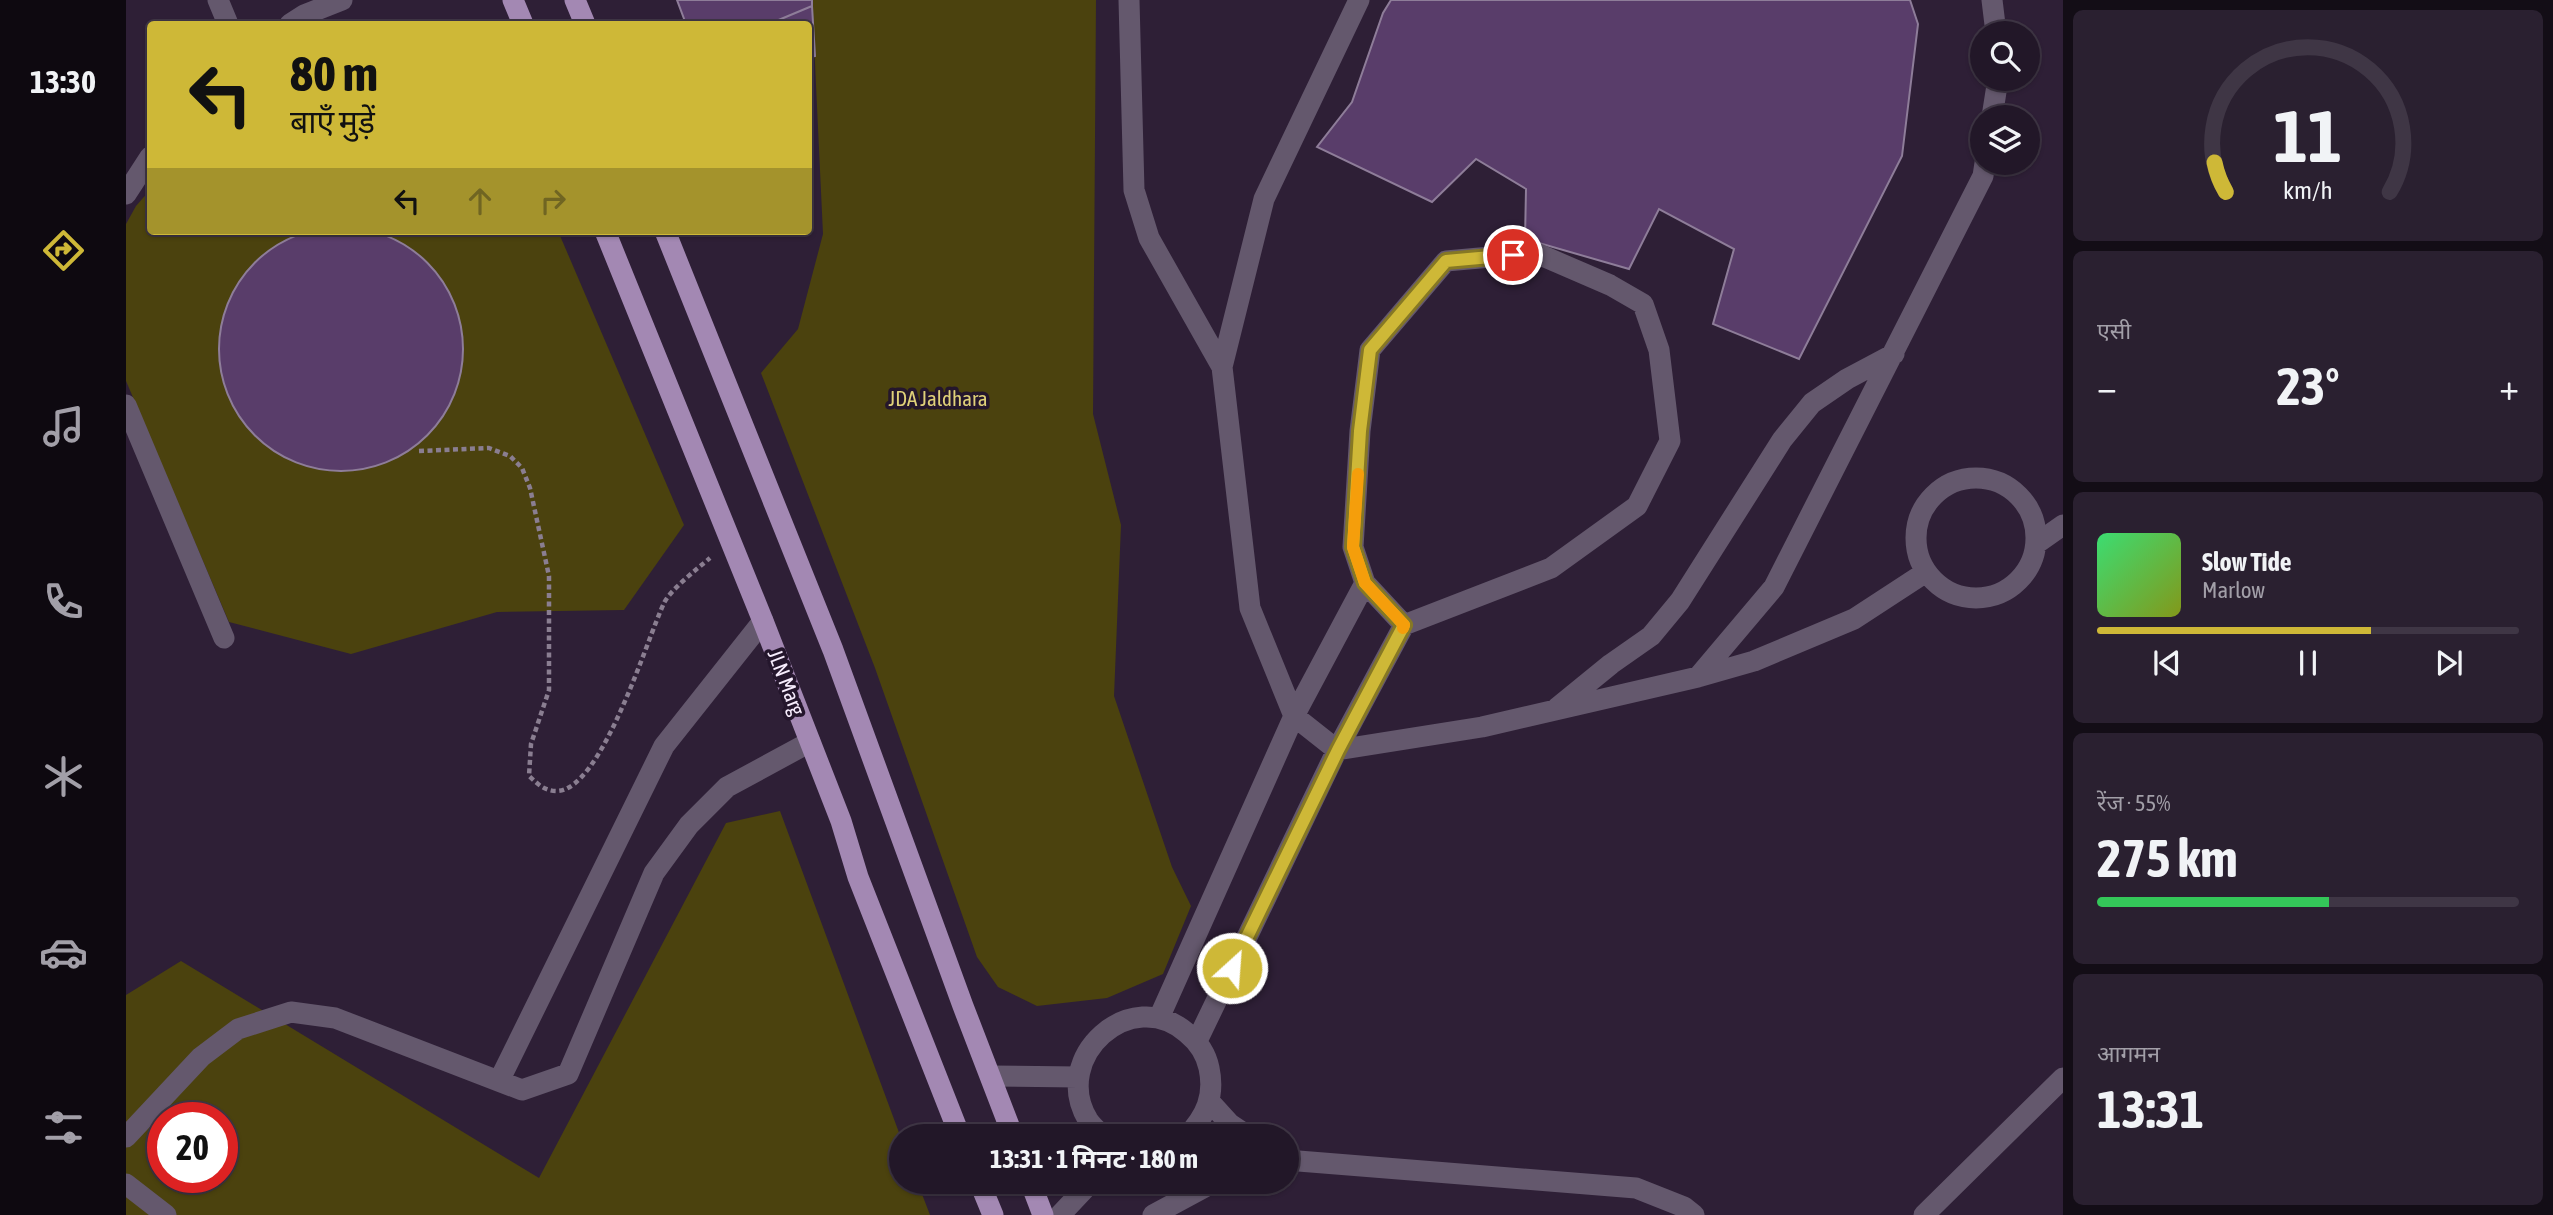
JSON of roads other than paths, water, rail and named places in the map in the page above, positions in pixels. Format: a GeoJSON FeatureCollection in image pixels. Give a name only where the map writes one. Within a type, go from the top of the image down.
{"type":"FeatureCollection","features":[{"type":"Feature","properties":{"kind":"main road"},"geometry":{"type":"LineString","coordinates":[[513,0],[522,21]]}},
{"type":"Feature","properties":{"kind":"main road"},"geometry":{"type":"LineString","coordinates":[[575,0],[584,21]]}},
{"type":"Feature","properties":{"kind":"main road","name":"JLN Marg"},"geometry":{"type":"LineString","coordinates":[[607,235],[763,621],[841,821],[858,877],[955,1124]]}},
{"type":"Feature","properties":{"kind":"main road"},"geometry":{"type":"LineString","coordinates":[[667,235],[833,650],[1009,1124]]}},
{"type":"Feature","properties":{"kind":"main road"},"geometry":{"type":"LineString","coordinates":[[984,1194],[993,1215]]}},
{"type":"Feature","properties":{"kind":"main road"},"geometry":{"type":"LineString","coordinates":[[1035,1194],[1042,1215]]}},
{"type":"Feature","properties":{"kind":"street"},"geometry":{"type":"LineString","coordinates":[[218,0],[227,21]]}},
{"type":"Feature","properties":{"kind":"street"},"geometry":{"type":"LineString","coordinates":[[295,21],[342,0]]}},
{"type":"Feature","properties":{"kind":"street"},"geometry":{"type":"LineString","coordinates":[[1129,0],[1134,190],[1149,239],[1222,367]]}},
{"type":"Feature","properties":{"kind":"street"},"geometry":{"type":"LineString","coordinates":[[1359,0],[1264,199],[1222,367],[1250,608],[1294,716],[1338,750],[1482,727],[1553,711],[1754,661],[1854,619],[1926,572]]}},
{"type":"Feature","properties":{"kind":"street"},"geometry":{"type":"LineString","coordinates":[[1992,0],[1995,21]]}},
{"type":"Feature","properties":{"kind":"street"},"geometry":{"type":"LineString","coordinates":[[126,194],[147,162]]}},
{"type":"Feature","properties":{"kind":"street"},"geometry":{"type":"LineString","coordinates":[[1698,677],[1774,587],[1983,175]]}},
{"type":"Feature","properties":{"kind":"street"},"geometry":{"type":"LineString","coordinates":[[1197,1041],[1338,750],[1404,625],[1551,568],[1637,506],[1670,441],[1659,350],[1643,304],[1610,285],[1536,253],[1446,261],[1370,350],[1360,431],[1353,547],[1365,583],[1404,625]]}},
{"type":"Feature","properties":{"kind":"street"},"geometry":{"type":"LineString","coordinates":[[1553,711],[1651,636],[1680,601],[1782,440],[1812,403],[1847,379],[1894,354]]}},
{"type":"Feature","properties":{"kind":"street"},"geometry":{"type":"LineString","coordinates":[[126,405],[224,638]]}},
{"type":"Feature","properties":{"kind":"street"},"geometry":{"type":"LineString","coordinates":[[1981,478],[2000,482],[2016,492],[2032,516],[2036,544],[2030,564],[2018,581],[2001,593],[1980,598],[1959,596],[1941,587],[1926,572],[1918,555],[1916,536],[1920,517],[1929,500],[1944,487],[1962,479],[1981,478]]}},
{"type":"Feature","properties":{"kind":"street"},"geometry":{"type":"LineString","coordinates":[[2036,544],[2063,525]]}},
{"type":"Feature","properties":{"kind":"street"},"geometry":{"type":"LineString","coordinates":[[1159,1018],[1294,716],[1365,583]]}},
{"type":"Feature","properties":{"kind":"street"},"geometry":{"type":"LineString","coordinates":[[499,1081],[664,746],[763,621]]}},
{"type":"Feature","properties":{"kind":"street"},"geometry":{"type":"LineString","coordinates":[[126,1137],[201,1057],[219,1043],[238,1029],[291,1012],[335,1018],[522,1090],[568,1074],[654,873],[689,825],[727,787],[810,743]]}},
{"type":"Feature","properties":{"kind":"street"},"geometry":{"type":"LineString","coordinates":[[1091,1124],[1080,1100],[1078,1077],[1084,1056],[1097,1037],[1115,1024],[1137,1017],[1159,1018],[1180,1027],[1197,1041],[1208,1059],[1212,1080],[1210,1102],[1198,1124]]}},
{"type":"Feature","properties":{"kind":"street"},"geometry":{"type":"LineString","coordinates":[[991,1076],[1078,1077]]}},
{"type":"Feature","properties":{"kind":"street"},"geometry":{"type":"LineString","coordinates":[[1924,1215],[2063,1078]]}},
{"type":"Feature","properties":{"kind":"street"},"geometry":{"type":"LineString","coordinates":[[1210,1102],[1230,1124]]}},
{"type":"Feature","properties":{"kind":"street"},"geometry":{"type":"LineString","coordinates":[[1299,1161],[1636,1188],[1684,1207],[1694,1215]]}},
{"type":"Feature","properties":{"kind":"street"},"geometry":{"type":"LineString","coordinates":[[126,1184],[166,1215]]}},
{"type":"Feature","properties":{"kind":"street"},"geometry":{"type":"LineString","coordinates":[[1060,1215],[1080,1194]]}},
{"type":"Feature","properties":{"kind":"street"},"geometry":{"type":"LineString","coordinates":[[1153,1215],[1192,1194]]}},
{"type":"Feature","properties":{"kind":"park label","name":"JDA Jaldhara"},"geometry":{"type":"Point","coordinates":[938,398]}}]}
